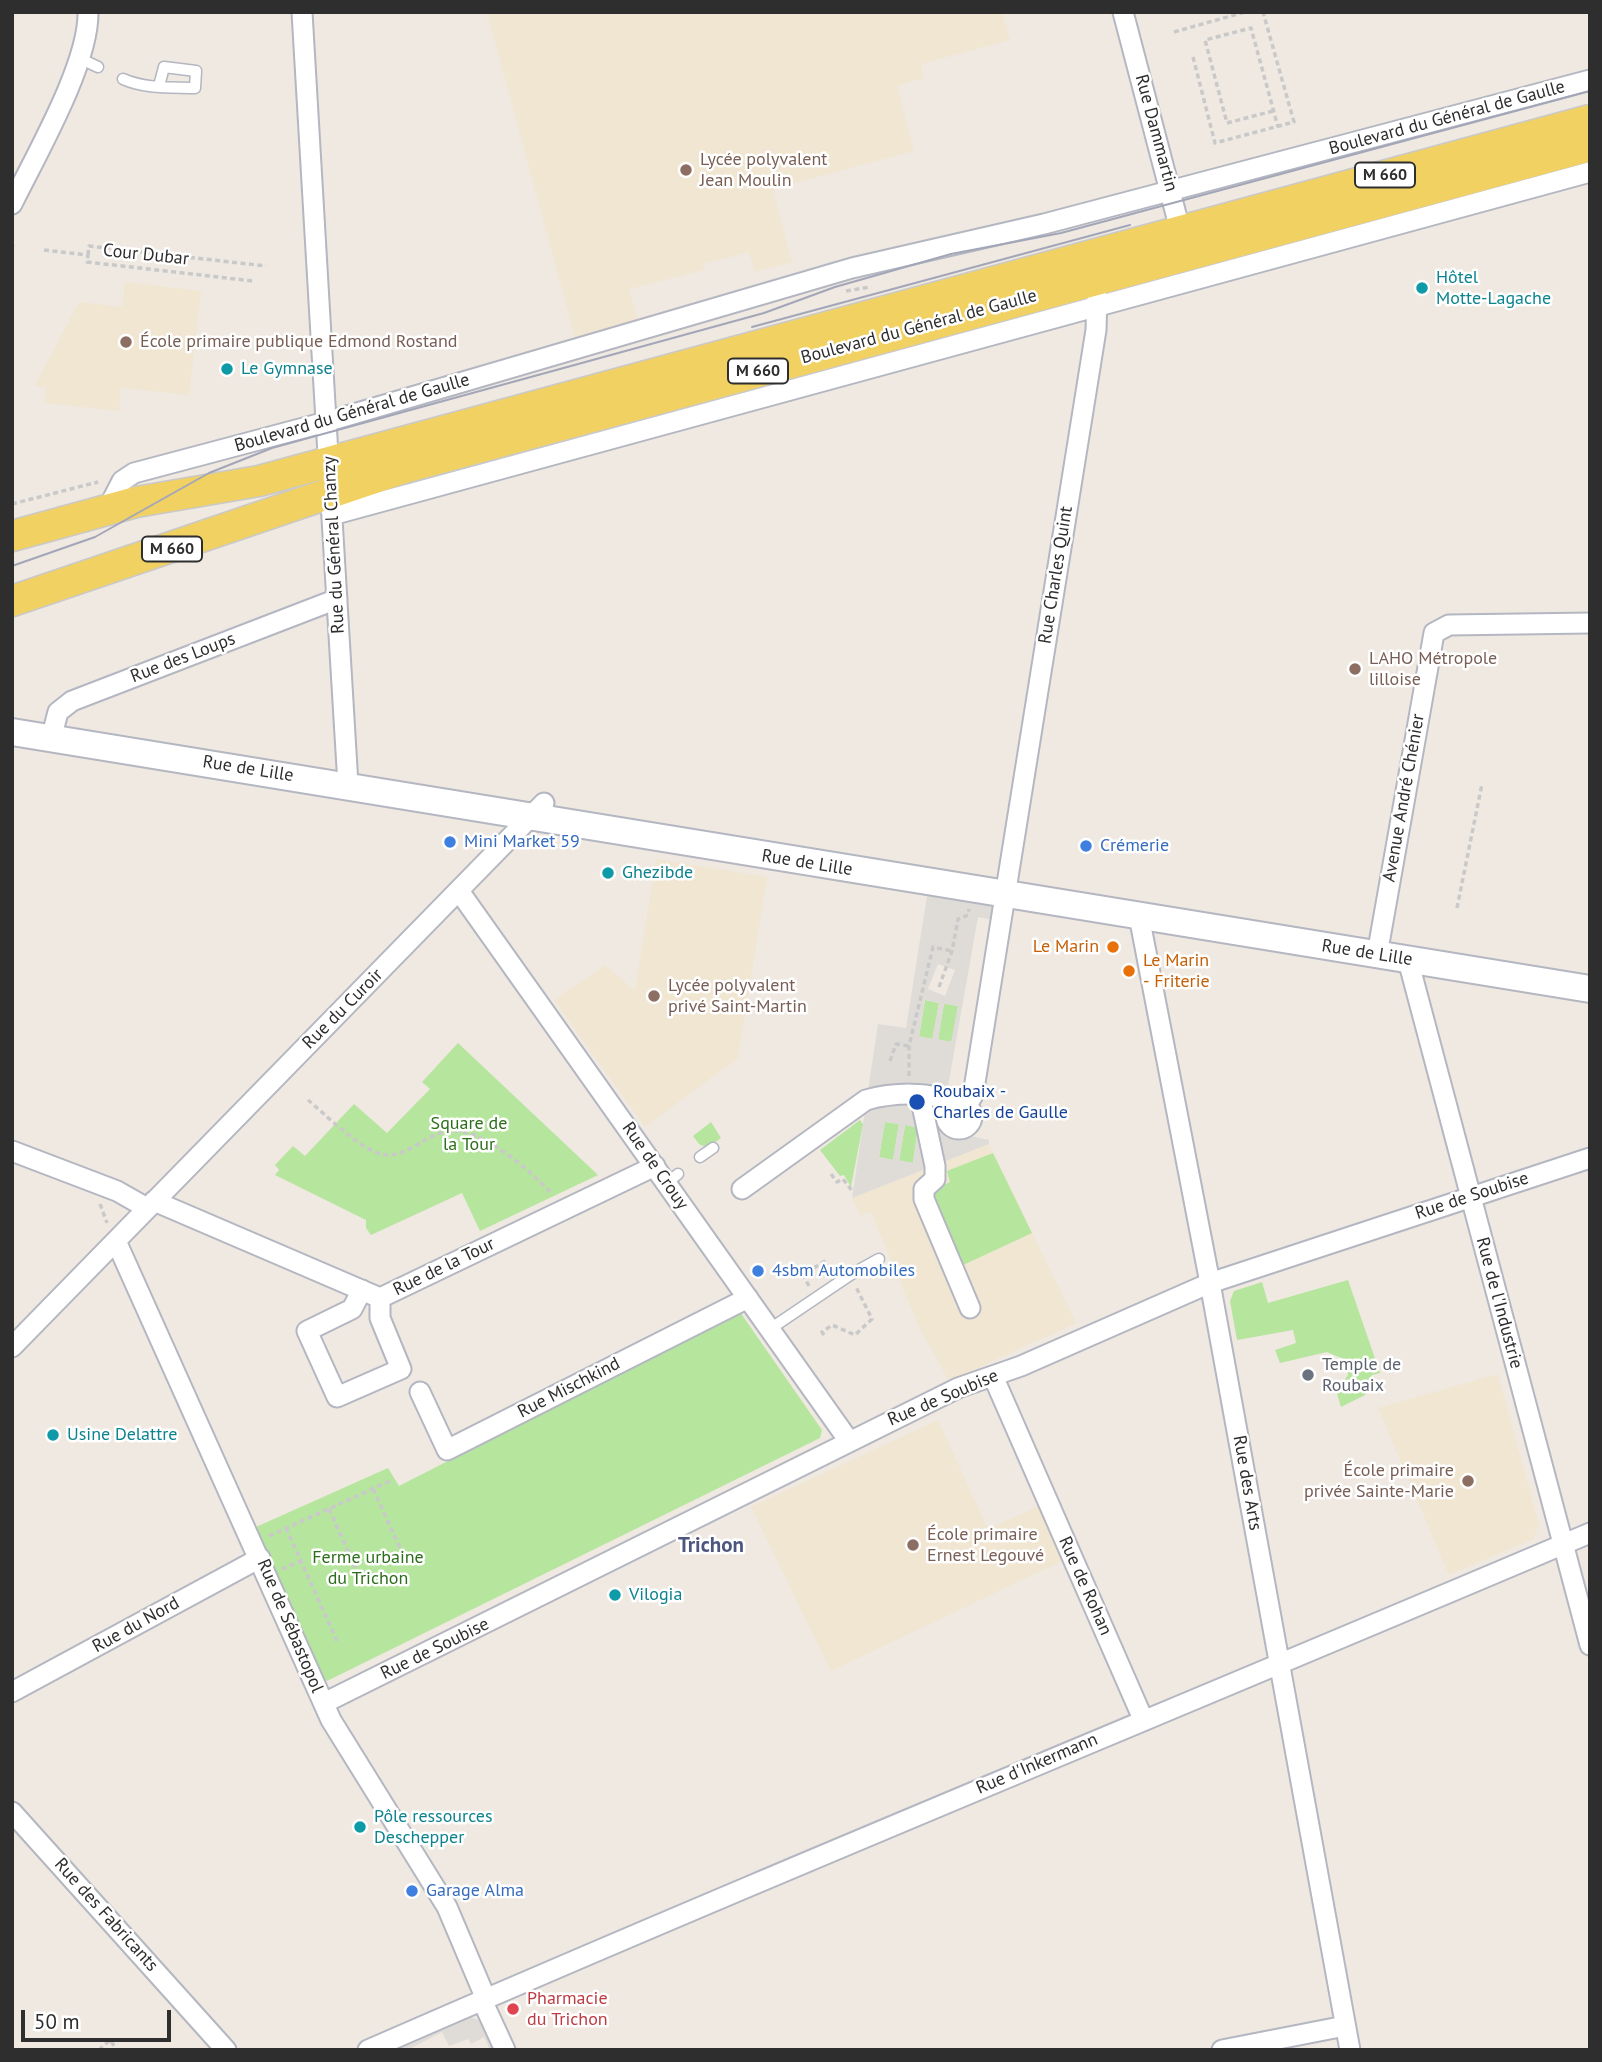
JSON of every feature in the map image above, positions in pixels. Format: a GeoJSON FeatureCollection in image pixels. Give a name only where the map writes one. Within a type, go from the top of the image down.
{"type":"FeatureCollection","features":[{"type":"Feature","properties":{"kind":"main road","name":"Boulevard du Général de Gaulle"},"geometry":{"type":"LineString","coordinates":[[12,601],[186,544],[330,489],[592,415],[1095,280],[1183,242],[1590,120]]}},
{"type":"Feature","properties":{"kind":"main road","name":"Boulevard du Général de Gaulle"},"geometry":{"type":"LineString","coordinates":[[1183,242],[1590,146]]}},
{"type":"Feature","properties":{"kind":"main road","name":"Boulevard du Général de Gaulle"},"geometry":{"type":"LineString","coordinates":[[12,536],[169,495],[259,481],[330,489]]}},
{"type":"Feature","properties":{"kind":"street"},"geometry":{"type":"LineString","coordinates":[[12,204],[89,63],[88,12]]}},
{"type":"Feature","properties":{"kind":"street","name":"Rue du Général Chanzy"},"geometry":{"type":"LineString","coordinates":[[302,12],[348,785]]}},
{"type":"Feature","properties":{"kind":"street","name":"Rue Dammartin"},"geometry":{"type":"LineString","coordinates":[[1123,12],[1172,191],[1183,242]]}},
{"type":"Feature","properties":{"kind":"street","name":"Boulevard du Général de Gaulle"},"geometry":{"type":"LineString","coordinates":[[125,478],[852,268],[1172,191],[1590,80]]}},
{"type":"Feature","properties":{"kind":"street","name":"Boulevard du Général de Gaulle"},"geometry":{"type":"LineString","coordinates":[[1095,280],[1590,173]]}},
{"type":"Feature","properties":{"kind":"street","name":"Rue Charles Quint"},"geometry":{"type":"LineString","coordinates":[[914,1096],[961,1105],[973,1095],[1006,889],[1095,280]]}},
{"type":"Feature","properties":{"kind":"street"},"geometry":{"type":"LineString","coordinates":[[107,510],[125,478]]}},
{"type":"Feature","properties":{"kind":"street","name":"Rue des Loups"},"geometry":{"type":"LineString","coordinates":[[51,739],[58,712],[72,701],[337,599]]}},
{"type":"Feature","properties":{"kind":"street","name":"Avenue André Chénier"},"geometry":{"type":"LineString","coordinates":[[1377,955],[1434,633],[1449,625],[1590,623]]}},
{"type":"Feature","properties":{"kind":"street","name":"Rue de Lille"},"geometry":{"type":"LineString","coordinates":[[17,735],[348,785],[538,810],[973,890],[1006,889],[1139,916],[1590,989]]}},
{"type":"Feature","properties":{"kind":"street","name":"Rue du Curoir"},"geometry":{"type":"LineString","coordinates":[[116,1241],[538,810]]}},
{"type":"Feature","properties":{"kind":"street","name":"Rue de Crouy"},"geometry":{"type":"LineString","coordinates":[[459,891],[655,1166],[672,1179],[748,1298],[849,1441]]}},
{"type":"Feature","properties":{"kind":"street","name":"Rue des Arts"},"geometry":{"type":"LineString","coordinates":[[1139,916],[1210,1283],[1350,2050]]}},
{"type":"Feature","properties":{"kind":"street","name":"Rue de l'Industrie"},"geometry":{"type":"LineString","coordinates":[[1408,960],[1590,1645]]}},
{"type":"Feature","properties":{"kind":"street"},"geometry":{"type":"LineString","coordinates":[[742,1189],[857,1105],[879,1097],[914,1096],[935,1166],[935,1179],[924,1189],[924,1199],[970,1308]]}},
{"type":"Feature","properties":{"kind":"street"},"geometry":{"type":"LineString","coordinates":[[12,1151],[89,1179],[371,1294],[401,1369],[337,1397],[307,1331],[352,1309],[371,1294]]}},
{"type":"Feature","properties":{"kind":"street","name":"Rue de Soubise"},"geometry":{"type":"LineString","coordinates":[[324,1703],[898,1415],[1210,1283],[1590,1158]]}},
{"type":"Feature","properties":{"kind":"street","name":"Rue de la Tour"},"geometry":{"type":"LineString","coordinates":[[371,1294],[565,1209],[655,1166]]}},
{"type":"Feature","properties":{"kind":"street"},"geometry":{"type":"LineString","coordinates":[[12,1347],[116,1241]]}},
{"type":"Feature","properties":{"kind":"street","name":"Rue de Sébastopol"},"geometry":{"type":"LineString","coordinates":[[116,1241],[258,1550],[324,1703],[447,1907],[505,2050]]}},
{"type":"Feature","properties":{"kind":"street","name":"Rue Mischkind"},"geometry":{"type":"LineString","coordinates":[[419,1392],[447,1450],[748,1298]]}},
{"type":"Feature","properties":{"kind":"street","name":"Rue de Rohan"},"geometry":{"type":"LineString","coordinates":[[993,1376],[1143,1719]]}},
{"type":"Feature","properties":{"kind":"street","name":"Rue d'Inkermann"},"geometry":{"type":"LineString","coordinates":[[368,2050],[1143,1719],[1280,1665],[1590,1533]]}},
{"type":"Feature","properties":{"kind":"street","name":"Rue du Nord"},"geometry":{"type":"LineString","coordinates":[[12,1692],[258,1550]]}},
{"type":"Feature","properties":{"kind":"street","name":"Rue des Fabricants"},"geometry":{"type":"LineString","coordinates":[[12,1812],[226,2050]]}},
{"type":"Feature","properties":{"kind":"street"},"geometry":{"type":"LineString","coordinates":[[1222,2050],[1345,2026]]}},
{"type":"Feature","properties":{"kind":"lane"},"geometry":{"type":"LineString","coordinates":[[123,79],[159,86]]}},
{"type":"Feature","properties":{"kind":"lane"},"geometry":{"type":"LineString","coordinates":[[700,1157],[713,1148]]}},
{"type":"Feature","properties":{"kind":"lane"},"geometry":{"type":"LineString","coordinates":[[770,1329],[850,1275],[879,1259]]}},
{"type":"Feature","properties":{"kind":"path"},"geometry":{"type":"LineString","coordinates":[[1174,32],[1245,12]]}},
{"type":"Feature","properties":{"kind":"path"},"geometry":{"type":"LineString","coordinates":[[1193,57],[1215,143],[1294,122],[1264,12]]}},
{"type":"Feature","properties":{"kind":"path"},"geometry":{"type":"LineString","coordinates":[[1273,111],[1227,123],[1205,40],[1251,28],[1278,127]]}},
{"type":"Feature","properties":{"kind":"path"},"geometry":{"type":"LineString","coordinates":[[88,255],[89,246],[266,267]]}},
{"type":"Feature","properties":{"kind":"path","name":"Cour Dubar"},"geometry":{"type":"LineString","coordinates":[[44,250],[88,255],[87,262],[253,281]]}},
{"type":"Feature","properties":{"kind":"path"},"geometry":{"type":"LineString","coordinates":[[12,504],[87,484],[125,478]]}},
{"type":"Feature","properties":{"kind":"path"},"geometry":{"type":"LineString","coordinates":[[1457,908],[1482,784]]}},
{"type":"Feature","properties":{"kind":"path"},"geometry":{"type":"LineString","coordinates":[[939,987],[952,951],[958,919],[968,915],[973,890]]}},
{"type":"Feature","properties":{"kind":"path"},"geometry":{"type":"LineString","coordinates":[[914,1096],[909,1046],[933,947],[952,951]]}},
{"type":"Feature","properties":{"kind":"path"},"geometry":{"type":"LineString","coordinates":[[890,1061],[895,1044],[909,1046]]}},
{"type":"Feature","properties":{"kind":"path"},"geometry":{"type":"LineString","coordinates":[[308,1100],[370,1151],[387,1156],[449,1130],[469,1133],[535,1175],[565,1209]]}},
{"type":"Feature","properties":{"kind":"path"},"geometry":{"type":"LineString","coordinates":[[831,1174],[837,1182],[843,1179],[853,1192]]}},
{"type":"Feature","properties":{"kind":"path"},"geometry":{"type":"LineString","coordinates":[[89,1179],[116,1241]]}},
{"type":"Feature","properties":{"kind":"path"},"geometry":{"type":"LineString","coordinates":[[803,1290],[810,1285],[803,1275],[828,1259]]}},
{"type":"Feature","properties":{"kind":"path"},"geometry":{"type":"LineString","coordinates":[[824,1335],[822,1332],[832,1325],[855,1335],[872,1319],[850,1275]]}},
{"type":"Feature","properties":{"kind":"path"},"geometry":{"type":"LineString","coordinates":[[258,1550],[286,1528],[390,1481]]}},
{"type":"Feature","properties":{"kind":"path"},"geometry":{"type":"LineString","coordinates":[[373,1489],[401,1550]]}},
{"type":"Feature","properties":{"kind":"path"},"geometry":{"type":"LineString","coordinates":[[329,1509],[356,1569]]}},
{"type":"Feature","properties":{"kind":"path"},"geometry":{"type":"LineString","coordinates":[[286,1528],[337,1641]]}},
{"type":"Feature","properties":{"kind":"path"},"geometry":{"type":"LineString","coordinates":[[99,2050],[110,2040],[117,2050]]}},
{"type":"Feature","properties":{"kind":"shaded area","name":"Lycée polyvalent Jean Moulin"},"geometry":{"type":"Polygon","coordinates":[[[487,12],[1002,12],[1010,40],[921,64],[923,78],[897,86],[914,151],[773,189],[792,262],[755,272],[749,252],[703,264],[704,270],[629,289],[640,327],[577,345],[487,12]]]}},
{"type":"Feature","properties":{"kind":"shaded area","name":"École primaire publique Edmond Rostand"},"geometry":{"type":"Polygon","coordinates":[[[125,282],[201,291],[189,395],[121,388],[119,411],[45,403],[46,388],[35,385],[79,302],[122,307],[125,282]]]}},
{"type":"Feature","properties":{"kind":"shaded area","name":"Lycée polyvalent privé Saint-Martin"},"geometry":{"type":"Polygon","coordinates":[[[656,859],[767,877],[738,1058],[645,1127],[554,1000],[605,965],[635,991],[656,859]]]}},
{"type":"Feature","properties":{"kind":"shaded area"},"geometry":{"type":"Polygon","coordinates":[[[962,895],[996,901],[993,920],[978,917],[941,1126],[943,1130],[989,1140],[989,1144],[852,1198],[878,1024],[906,1028],[927,896],[961,901],[962,895]],[[938,964],[928,989],[945,996],[955,970],[938,964]],[[925,1000],[919,1036],[932,1039],[939,1003],[925,1000]],[[944,1004],[938,1039],[951,1042],[958,1006],[944,1004]],[[885,1122],[879,1157],[893,1160],[899,1124],[885,1122]],[[905,1125],[899,1160],[913,1163],[918,1128],[905,1125]]]}},
{"type":"Feature","properties":{"kind":"shaded area"},"geometry":{"type":"Polygon","coordinates":[[[989,1144],[1076,1323],[949,1381],[919,1327],[871,1212],[860,1216],[852,1198],[989,1144]]]}},
{"type":"Feature","properties":{"kind":"shaded area","name":"École primaire privée Sainte-Marie"},"geometry":{"type":"Polygon","coordinates":[[[1498,1374],[1539,1525],[1533,1539],[1449,1575],[1378,1408],[1498,1374]]]}},
{"type":"Feature","properties":{"kind":"shaded area","name":"École primaire Ernest Legouvé"},"geometry":{"type":"Polygon","coordinates":[[[938,1420],[988,1529],[1039,1506],[1064,1560],[831,1671],[751,1507],[938,1420]]]}},
{"type":"Feature","properties":{"kind":"shaded area"},"geometry":{"type":"Polygon","coordinates":[[[466,2016],[482,2021],[496,2050],[490,2050],[484,2037],[471,2044],[468,2039],[449,2046],[442,2032],[408,2050],[389,2050],[466,2016]]]}},
{"type":"Feature","properties":{"kind":"green space"},"geometry":{"type":"Polygon","coordinates":[[[925,1000],[939,1003],[933,1039],[919,1037],[925,1000]]]}},
{"type":"Feature","properties":{"kind":"green space"},"geometry":{"type":"Polygon","coordinates":[[[944,1003],[958,1006],[952,1042],[938,1040],[944,1003]]]}},
{"type":"Feature","properties":{"kind":"green space","name":"Square de la Tour"},"geometry":{"type":"Polygon","coordinates":[[[458,1043],[598,1175],[480,1231],[462,1193],[371,1235],[366,1228],[366,1220],[275,1175],[279,1170],[275,1165],[293,1146],[305,1156],[354,1104],[387,1133],[430,1089],[422,1082],[458,1043]]]}},
{"type":"Feature","properties":{"kind":"green space"},"geometry":{"type":"Polygon","coordinates":[[[860,1120],[863,1124],[851,1187],[844,1175],[840,1176],[820,1150],[860,1120]]]}},
{"type":"Feature","properties":{"kind":"green space"},"geometry":{"type":"Polygon","coordinates":[[[711,1122],[721,1138],[707,1148],[699,1144],[693,1136],[711,1122]]]}},
{"type":"Feature","properties":{"kind":"green space"},"geometry":{"type":"Polygon","coordinates":[[[885,1122],[899,1124],[893,1160],[879,1157],[885,1122]]]}},
{"type":"Feature","properties":{"kind":"green space"},"geometry":{"type":"Polygon","coordinates":[[[905,1125],[918,1127],[913,1163],[899,1161],[905,1125]]]}},
{"type":"Feature","properties":{"kind":"green space"},"geometry":{"type":"Polygon","coordinates":[[[993,1153],[1032,1233],[961,1266],[929,1192],[950,1182],[947,1171],[993,1153]]]}},
{"type":"Feature","properties":{"kind":"green space"},"geometry":{"type":"Polygon","coordinates":[[[1348,1280],[1380,1373],[1372,1375],[1365,1395],[1341,1407],[1335,1387],[1342,1384],[1348,1375],[1346,1360],[1327,1352],[1280,1363],[1275,1350],[1296,1343],[1293,1330],[1237,1340],[1230,1301],[1234,1291],[1262,1282],[1268,1303],[1348,1280]]]}},
{"type":"Feature","properties":{"kind":"green space","name":"Ferme urbaine du Trichon"},"geometry":{"type":"Polygon","coordinates":[[[740,1312],[822,1430],[820,1438],[327,1681],[322,1678],[256,1527],[388,1468],[399,1486],[740,1312]]]}},
{"type":"Feature","properties":{"kind":"tram line"},"geometry":{"type":"LineString","coordinates":[[12,566],[95,537],[209,473],[272,448],[764,313],[835,287],[951,254],[1061,233],[1590,91]]}},
{"type":"Feature","properties":{"kind":"tram line"},"geometry":{"type":"LineString","coordinates":[[752,327],[1130,225]]}},
{"type":"Feature","properties":{"kind":"place","name":"Lycée polyvalent Jean Moulin"},"geometry":{"type":"Point","coordinates":[686,170]}},
{"type":"Feature","properties":{"kind":"place","name":"Hôtel Motte-Lagache"},"geometry":{"type":"Point","coordinates":[1422,288]}},
{"type":"Feature","properties":{"kind":"place","name":"École primaire publique Edmond Rostand"},"geometry":{"type":"Point","coordinates":[126,342]}},
{"type":"Feature","properties":{"kind":"place","name":"Le Gymnase"},"geometry":{"type":"Point","coordinates":[227,369]}},
{"type":"Feature","properties":{"kind":"place","name":"LAHO Métropole lilloise"},"geometry":{"type":"Point","coordinates":[1355,669]}},
{"type":"Feature","properties":{"kind":"place","name":"Mini Market 59"},"geometry":{"type":"Point","coordinates":[450,842]}},
{"type":"Feature","properties":{"kind":"place","name":"Crémerie"},"geometry":{"type":"Point","coordinates":[1086,846]}},
{"type":"Feature","properties":{"kind":"place","name":"Ghezibde"},"geometry":{"type":"Point","coordinates":[608,873]}},
{"type":"Feature","properties":{"kind":"place","name":"Le Marin"},"geometry":{"type":"Point","coordinates":[1113,947]}},
{"type":"Feature","properties":{"kind":"place","name":"Le Marin - Friterie"},"geometry":{"type":"Point","coordinates":[1129,971]}},
{"type":"Feature","properties":{"kind":"place","name":"Lycée polyvalent privé Saint-Martin"},"geometry":{"type":"Point","coordinates":[654,996]}},
{"type":"Feature","properties":{"kind":"place","name":"Roubaix - Charles de Gaulle"},"geometry":{"type":"Point","coordinates":[917,1102]}},
{"type":"Feature","properties":{"kind":"place","name":"4sbm Automobiles"},"geometry":{"type":"Point","coordinates":[758,1271]}},
{"type":"Feature","properties":{"kind":"place","name":"Temple de Roubaix"},"geometry":{"type":"Point","coordinates":[1308,1375]}},
{"type":"Feature","properties":{"kind":"place","name":"Usine Delattre"},"geometry":{"type":"Point","coordinates":[53,1435]}},
{"type":"Feature","properties":{"kind":"place","name":"École primaire privée Sainte-Marie"},"geometry":{"type":"Point","coordinates":[1468,1481]}},
{"type":"Feature","properties":{"kind":"place","name":"École primaire Ernest Legouvé"},"geometry":{"type":"Point","coordinates":[913,1545]}},
{"type":"Feature","properties":{"kind":"place","name":"Vilogia"},"geometry":{"type":"Point","coordinates":[615,1595]}},
{"type":"Feature","properties":{"kind":"place","name":"Pôle ressources Deschepper"},"geometry":{"type":"Point","coordinates":[360,1827]}},
{"type":"Feature","properties":{"kind":"place","name":"Garage Alma"},"geometry":{"type":"Point","coordinates":[412,1891]}},
{"type":"Feature","properties":{"kind":"place","name":"Pharmacie du Trichon"},"geometry":{"type":"Point","coordinates":[513,2009]}},
{"type":"Feature","properties":{"kind":"district","name":"Trichon"},"geometry":{"type":"Point","coordinates":[711,1546]}}]}
